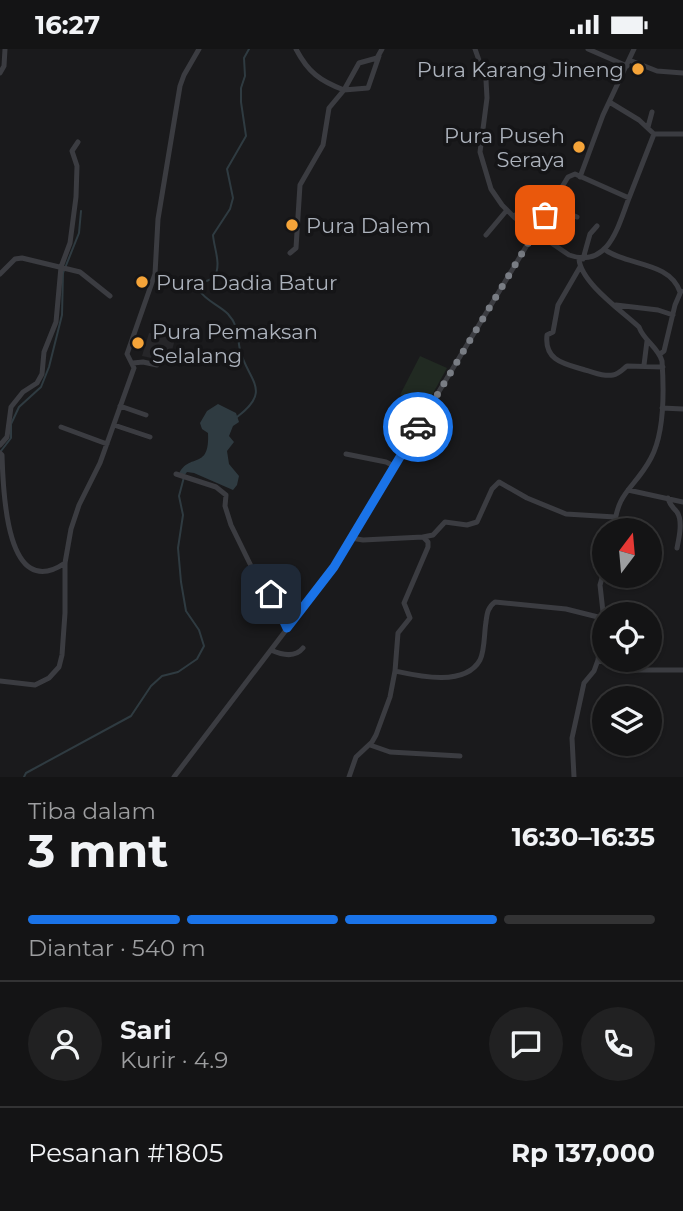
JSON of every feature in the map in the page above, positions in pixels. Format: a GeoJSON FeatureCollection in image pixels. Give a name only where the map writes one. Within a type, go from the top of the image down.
{"type":"FeatureCollection","features":[{"type":"Feature","properties":{"kind":"street"},"geometry":{"type":"LineString","coordinates":[[0,73],[4,66],[5,49]]}},
{"type":"Feature","properties":{"kind":"street"},"geometry":{"type":"LineString","coordinates":[[0,681],[35,685],[45,681],[59,667],[62,659],[65,563],[76,513],[107,444],[134,368],[128,351],[155,274],[158,219],[180,86],[199,49]]}},
{"type":"Feature","properties":{"kind":"street"},"geometry":{"type":"LineString","coordinates":[[296,49],[313,74],[344,90],[368,88],[382,49]]}},
{"type":"Feature","properties":{"kind":"street"},"geometry":{"type":"LineString","coordinates":[[475,49],[484,70],[487,90],[481,157],[491,189],[503,204],[511,208],[523,207],[514,217]]}},
{"type":"Feature","properties":{"kind":"street"},"geometry":{"type":"LineString","coordinates":[[588,49],[657,71],[683,73]]}},
{"type":"Feature","properties":{"kind":"street"},"geometry":{"type":"LineString","coordinates":[[580,177],[603,115],[611,103],[634,49]]}},
{"type":"Feature","properties":{"kind":"street"},"geometry":{"type":"LineString","coordinates":[[290,253],[296,248],[300,185],[323,145],[329,108],[344,90],[359,63],[379,56]]}},
{"type":"Feature","properties":{"kind":"street"},"geometry":{"type":"LineString","coordinates":[[611,103],[648,127],[654,134],[683,134]]}},
{"type":"Feature","properties":{"kind":"street"},"geometry":{"type":"LineString","coordinates":[[648,127],[652,112]]}},
{"type":"Feature","properties":{"kind":"street"},"geometry":{"type":"LineString","coordinates":[[511,208],[514,217],[552,244],[581,259],[593,257],[604,249],[614,235],[654,134]]}},
{"type":"Feature","properties":{"kind":"street"},"geometry":{"type":"LineString","coordinates":[[0,445],[7,437],[11,407],[42,375],[43,353],[59,310],[61,267],[71,236],[78,178],[72,151],[78,142]]}},
{"type":"Feature","properties":{"kind":"street"},"geometry":{"type":"LineString","coordinates":[[174,777],[331,571],[570,175],[629,198]]}},
{"type":"Feature","properties":{"kind":"street"},"geometry":{"type":"LineString","coordinates":[[551,206],[577,217]]}},
{"type":"Feature","properties":{"kind":"street"},"geometry":{"type":"LineString","coordinates":[[486,235],[511,208]]}},
{"type":"Feature","properties":{"kind":"street"},"geometry":{"type":"LineString","coordinates":[[597,226],[590,234],[580,267],[558,305],[552,333],[547,335],[549,352],[561,363],[603,375],[618,374],[627,366],[663,367]]}},
{"type":"Feature","properties":{"kind":"street"},"geometry":{"type":"LineString","coordinates":[[552,244],[557,237]]}},
{"type":"Feature","properties":{"kind":"street"},"geometry":{"type":"LineString","coordinates":[[604,249],[616,256],[660,271],[675,280],[682,290],[664,351],[660,354]]}},
{"type":"Feature","properties":{"kind":"street"},"geometry":{"type":"LineString","coordinates":[[0,274],[20,258],[80,272],[110,296]]}},
{"type":"Feature","properties":{"kind":"street"},"geometry":{"type":"LineString","coordinates":[[351,538],[363,540],[423,537],[433,535],[445,522],[477,522],[492,489],[499,482],[527,498],[566,514],[615,517],[621,498],[653,452],[661,430],[663,367],[660,354],[647,341],[639,327],[613,305],[580,267]]}},
{"type":"Feature","properties":{"kind":"street"},"geometry":{"type":"LineString","coordinates":[[613,305],[658,310],[673,316]]}},
{"type":"Feature","properties":{"kind":"street"},"geometry":{"type":"LineString","coordinates":[[644,365],[647,341]]}},
{"type":"Feature","properties":{"kind":"street"},"geometry":{"type":"LineString","coordinates":[[133,363],[156,365]]}},
{"type":"Feature","properties":{"kind":"street"},"geometry":{"type":"LineString","coordinates":[[120,406],[146,415]]}},
{"type":"Feature","properties":{"kind":"street"},"geometry":{"type":"LineString","coordinates":[[662,408],[683,409]]}},
{"type":"Feature","properties":{"kind":"street"},"geometry":{"type":"LineString","coordinates":[[114,425],[150,436]]}},
{"type":"Feature","properties":{"kind":"street"},"geometry":{"type":"LineString","coordinates":[[61,427],[107,444]]}},
{"type":"Feature","properties":{"kind":"street"},"geometry":{"type":"LineString","coordinates":[[1,454],[4,503],[16,551],[32,568],[50,571],[65,563]]}},
{"type":"Feature","properties":{"kind":"street"},"geometry":{"type":"LineString","coordinates":[[345,454],[394,466]]}},
{"type":"Feature","properties":{"kind":"street"},"geometry":{"type":"LineString","coordinates":[[176,474],[216,487],[226,495],[225,506],[231,525],[254,572],[278,604],[287,628]]}},
{"type":"Feature","properties":{"kind":"street"},"geometry":{"type":"LineString","coordinates":[[628,490],[683,502]]}},
{"type":"Feature","properties":{"kind":"street"},"geometry":{"type":"LineString","coordinates":[[668,498],[670,507],[680,517],[677,548]]}},
{"type":"Feature","properties":{"kind":"street"},"geometry":{"type":"LineString","coordinates":[[349,777],[356,757],[370,745],[376,735],[386,709],[396,671],[398,633],[410,618],[404,603],[428,550],[428,542],[423,537]]}},
{"type":"Feature","properties":{"kind":"street"},"geometry":{"type":"LineString","coordinates":[[57,569],[65,577]]}},
{"type":"Feature","properties":{"kind":"street"},"geometry":{"type":"LineString","coordinates":[[396,671],[436,678],[458,674],[473,667],[481,656],[488,609],[495,602],[566,609],[592,616]]}},
{"type":"Feature","properties":{"kind":"street"},"geometry":{"type":"LineString","coordinates":[[271,650],[291,655],[298,654],[303,648]]}},
{"type":"Feature","properties":{"kind":"street"},"geometry":{"type":"LineString","coordinates":[[662,670],[683,670]]}},
{"type":"Feature","properties":{"kind":"street"},"geometry":{"type":"LineString","coordinates":[[573,777],[572,738],[584,683],[593,672]]}},
{"type":"Feature","properties":{"kind":"street"},"geometry":{"type":"LineString","coordinates":[[370,745],[390,752],[460,756]]}},
{"type":"Feature","properties":{"kind":"shaded area"},"geometry":{"type":"Polygon","coordinates":[[[149,333],[175,339],[169,362],[142,356],[149,333]]]}},
{"type":"Feature","properties":{"kind":"shaded area"},"geometry":{"type":"Polygon","coordinates":[[[420,356],[447,368],[426,406],[400,395],[420,356]]]}},
{"type":"Feature","properties":{"kind":"shaded area"},"geometry":{"type":"Polygon","coordinates":[[[218,404],[236,413],[239,422],[233,426],[229,436],[234,442],[227,451],[229,464],[239,476],[233,490],[194,473],[187,472],[184,476],[179,474],[183,467],[206,452],[208,433],[202,429],[200,423],[207,411],[218,404]]]}},
{"type":"Feature","properties":{"kind":"waterway"},"geometry":{"type":"LineString","coordinates":[[237,417],[254,399],[255,385],[240,350],[234,323],[228,314],[202,294],[199,284],[214,278],[216,273],[213,235],[230,209],[233,198],[227,169],[246,136],[241,88],[245,76],[244,58],[249,49]]}},
{"type":"Feature","properties":{"kind":"waterway"},"geometry":{"type":"LineString","coordinates":[[1,451],[11,438],[11,424],[19,407],[41,387],[49,367],[62,315],[63,273],[79,233],[81,211]]}},
{"type":"Feature","properties":{"kind":"waterway"},"geometry":{"type":"LineString","coordinates":[[24,777],[26,773],[131,716],[151,686],[162,676],[178,672],[197,659],[204,646],[199,630],[186,611],[181,582],[178,548],[183,515],[179,496],[184,477]]}},
{"type":"Feature","properties":{"kind":"way so far"},"geometry":{"type":"LineString","coordinates":[[418,427],[545,215]]}},
{"type":"Feature","properties":{"kind":"place","name":"Pura Karang Jineng"},"geometry":{"type":"Point","coordinates":[638,69]}},
{"type":"Feature","properties":{"kind":"place","name":"Pura Puseh Seraya"},"geometry":{"type":"Point","coordinates":[579,147]}},
{"type":"Feature","properties":{"kind":"place","name":"Pura Dalem"},"geometry":{"type":"Point","coordinates":[292,225]}},
{"type":"Feature","properties":{"kind":"place","name":"Pura Dadia Batur"},"geometry":{"type":"Point","coordinates":[142,282]}},
{"type":"Feature","properties":{"kind":"place","name":"Pura Pemaksan Selalang"},"geometry":{"type":"Point","coordinates":[138,343]}},
{"type":"Feature","properties":{"kind":"route"},"geometry":{"type":"LineString","coordinates":[[271,594],[287,628],[334,567],[418,427]]}}]}
